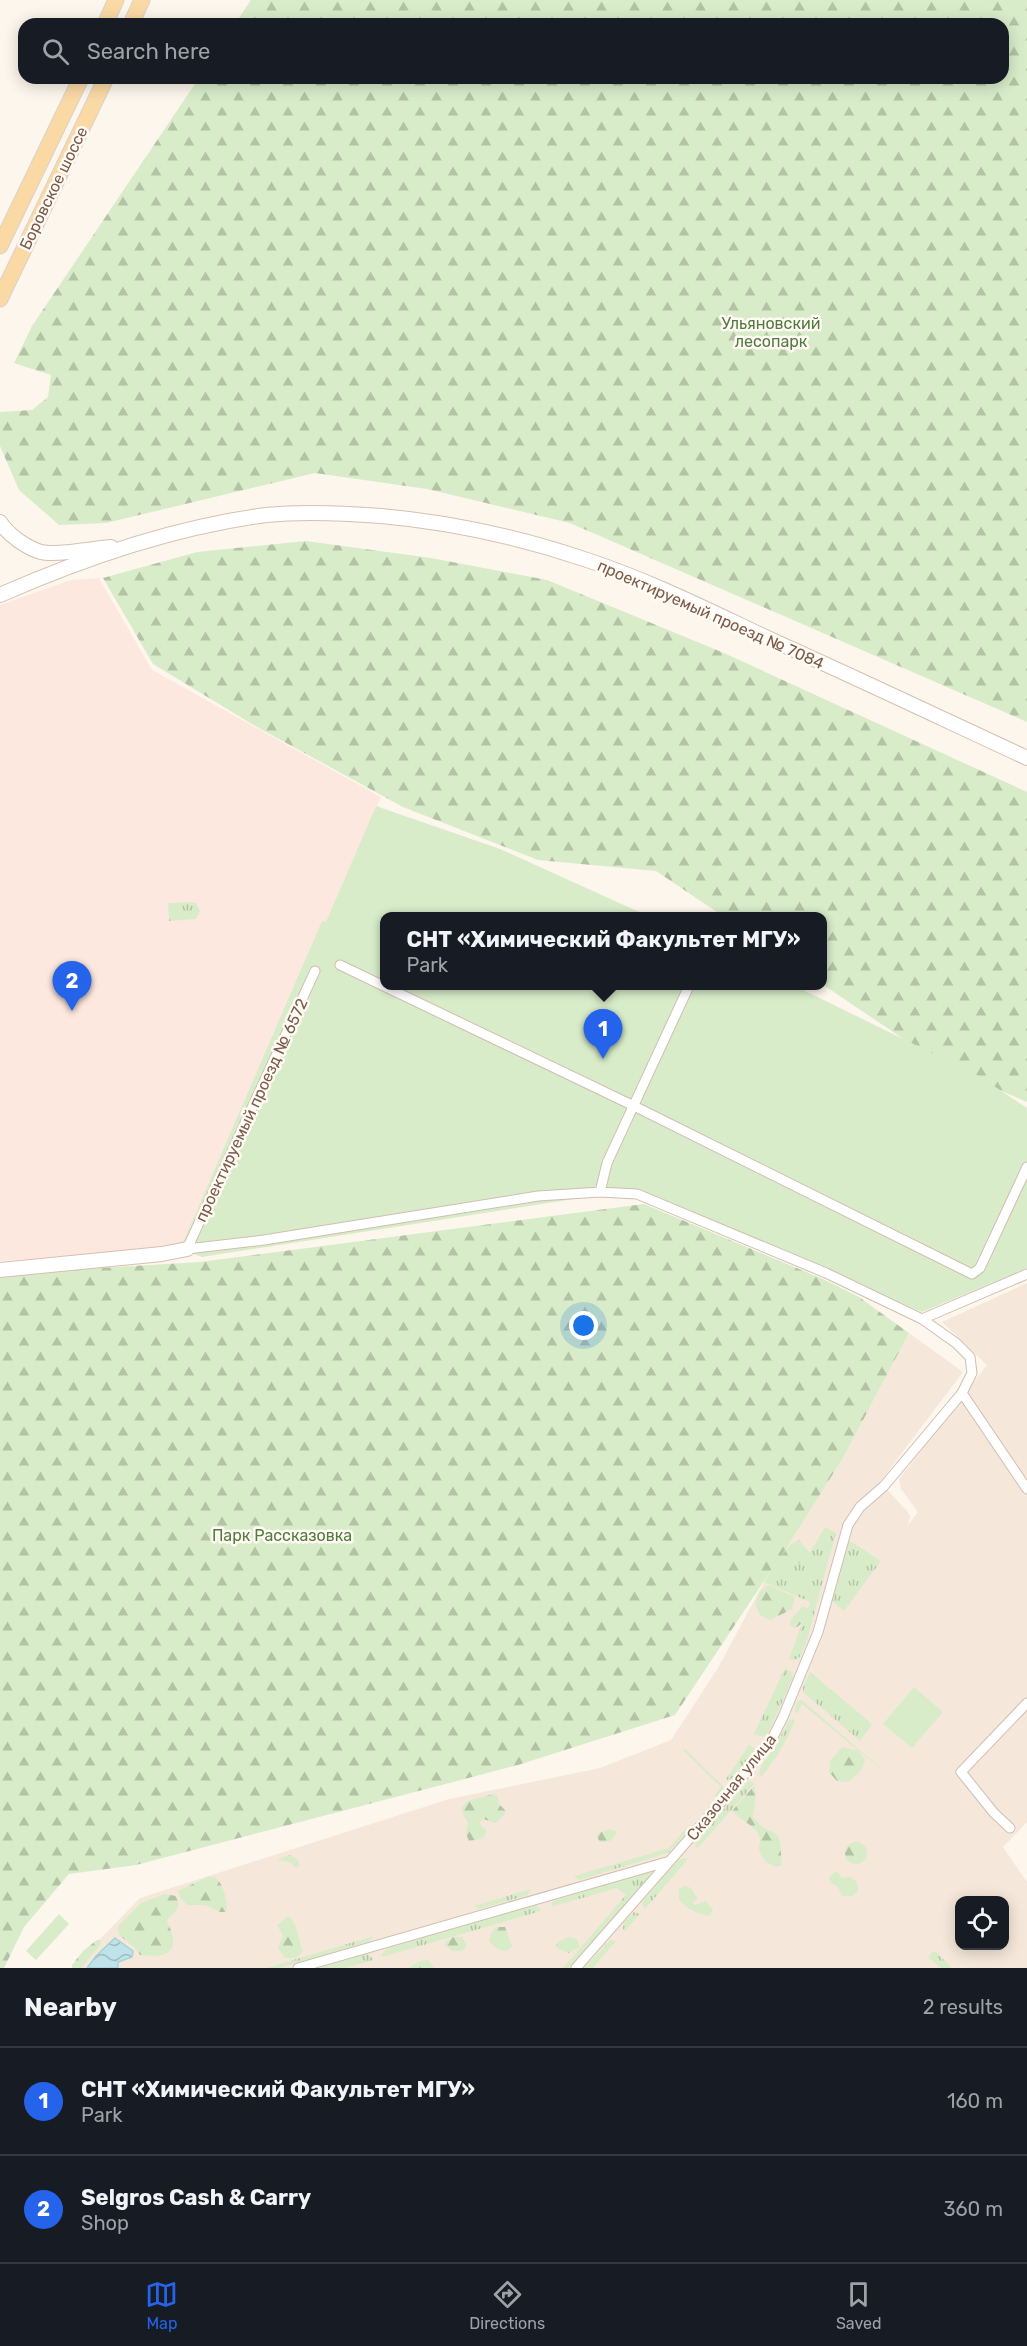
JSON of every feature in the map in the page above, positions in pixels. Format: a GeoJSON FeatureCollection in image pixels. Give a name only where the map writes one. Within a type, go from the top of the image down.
{"type":"FeatureCollection","features":[{"type":"Feature","properties":{"kind":"main road"},"geometry":{"type":"LineString","coordinates":[[108,18],[116,0]]}},
{"type":"Feature","properties":{"kind":"main road"},"geometry":{"type":"LineString","coordinates":[[134,18],[142,0]]}},
{"type":"Feature","properties":{"kind":"main road","name":"Боровское шоссе"},"geometry":{"type":"LineString","coordinates":[[0,246],[78,84]]}},
{"type":"Feature","properties":{"kind":"main road","name":"Боровское шоссе"},"geometry":{"type":"LineString","coordinates":[[0,299],[103,84]]}},
{"type":"Feature","properties":{"kind":"street","name":"проектируемый проезд № 7084"},"geometry":{"type":"LineString","coordinates":[[0,595],[131,545],[188,530],[267,515],[341,512],[423,520],[501,535],[584,559],[666,591],[1027,758]]}},
{"type":"Feature","properties":{"kind":"street","name":"проектируемый проезд № 7084"},"geometry":{"type":"LineString","coordinates":[[0,522],[4,528],[27,546],[43,553],[131,545]]}},
{"type":"Feature","properties":{"kind":"street"},"geometry":{"type":"LineString","coordinates":[[340,965],[380,984]]}},
{"type":"Feature","properties":{"kind":"street","name":"проектируемый проезд № 6572"},"geometry":{"type":"LineString","coordinates":[[187,1249],[315,971]]}},
{"type":"Feature","properties":{"kind":"street"},"geometry":{"type":"LineString","coordinates":[[392,990],[634,1106],[972,1274],[980,1268],[1027,1167]]}},
{"type":"Feature","properties":{"kind":"street"},"geometry":{"type":"LineString","coordinates":[[600,1192],[607,1163],[687,990]]}},
{"type":"Feature","properties":{"kind":"street"},"geometry":{"type":"LineString","coordinates":[[0,1270],[162,1254],[274,1239],[537,1196],[600,1192],[637,1194],[826,1273],[922,1319],[956,1342],[970,1356],[972,1373],[962,1393],[1027,1489]]}},
{"type":"Feature","properties":{"kind":"street"},"geometry":{"type":"LineString","coordinates":[[922,1319],[1027,1274]]}},
{"type":"Feature","properties":{"kind":"street","name":"Сказочная улица"},"geometry":{"type":"LineString","coordinates":[[576,1968],[732,1790],[778,1728],[818,1632],[848,1525],[860,1507],[884,1486],[962,1393]]}},
{"type":"Feature","properties":{"kind":"street"},"geometry":{"type":"LineString","coordinates":[[1010,1828],[994,1813],[961,1772],[1027,1703]]}},
{"type":"Feature","properties":{"kind":"street"},"geometry":{"type":"LineString","coordinates":[[298,1968],[670,1861]]}},
{"type":"Feature","properties":{"kind":"shaded area"},"geometry":{"type":"Polygon","coordinates":[[[99,578],[152,670],[381,797],[326,923],[322,922],[180,1249],[0,1261],[0,605],[71,580],[99,578]]]}},
{"type":"Feature","properties":{"kind":"shaded area"},"geometry":{"type":"Polygon","coordinates":[[[1027,1283],[1027,1822],[1003,1847],[1027,1882],[1027,1968],[72,1968],[140,1898],[449,1799],[600,1768],[671,1740],[718,1668],[764,1582],[843,1458],[909,1333],[963,1372],[880,1482],[910,1516],[908,1525],[918,1512],[901,1489],[899,1479],[987,1365],[942,1322],[1027,1283]]]}},
{"type":"Feature","properties":{"kind":"green space","name":"Ульяновский лесопарк"},"geometry":{"type":"Polygon","coordinates":[[[251,0],[1027,0],[1027,722],[570,523],[427,489],[315,473],[106,523],[59,525],[19,490],[0,446],[0,412],[32,410],[48,397],[51,375],[14,363],[32,326],[195,84],[1009,84],[1009,18],[239,18],[251,0]]]}},
{"type":"Feature","properties":{"kind":"green space"},"geometry":{"type":"Polygon","coordinates":[[[306,541],[431,558],[547,580],[724,653],[1027,792],[1027,1102],[942,1065],[827,987],[827,912],[717,912],[656,871],[538,860],[403,807],[257,727],[153,664],[103,578],[197,552],[306,541]]]}},
{"type":"Feature","properties":{"kind":"green space"},"geometry":{"type":"Polygon","coordinates":[[[376,806],[500,849],[639,912],[380,912],[380,990],[803,990],[979,1076],[1027,1108],[1027,1268],[922,1312],[769,1245],[631,1190],[202,1257],[180,1249],[322,921],[326,922],[376,806]]]}},
{"type":"Feature","properties":{"kind":"green space"},"geometry":{"type":"Polygon","coordinates":[[[168,903],[196,903],[200,911],[196,919],[169,921],[168,903]]]}},
{"type":"Feature","properties":{"kind":"green space","name":"Парк Рассказовка"},"geometry":{"type":"Polygon","coordinates":[[[644,1204],[823,1279],[859,1297],[909,1333],[843,1458],[780,1558],[790,1545],[799,1540],[810,1553],[810,1559],[794,1565],[785,1574],[780,1571],[778,1560],[675,1715],[518,1765],[136,1865],[69,1874],[24,1927],[4,1968],[0,1968],[0,1274],[200,1262],[644,1204]]]}},
{"type":"Feature","properties":{"kind":"green space"},"geometry":{"type":"Polygon","coordinates":[[[825,1527],[836,1533],[806,1644],[799,1658],[789,1659],[810,1602],[764,1582],[785,1549],[806,1559],[825,1527]]]}},
{"type":"Feature","properties":{"kind":"green space"},"geometry":{"type":"Polygon","coordinates":[[[848,1542],[852,1542],[881,1561],[844,1611],[831,1600],[848,1542]]]}},
{"type":"Feature","properties":{"kind":"green space"},"geometry":{"type":"Polygon","coordinates":[[[769,1585],[795,1597],[792,1609],[770,1620],[760,1615],[755,1604],[760,1591],[769,1585]]]}},
{"type":"Feature","properties":{"kind":"green space"},"geometry":{"type":"Polygon","coordinates":[[[803,1606],[808,1609],[806,1618],[795,1628],[790,1625],[791,1619],[803,1606]]]}},
{"type":"Feature","properties":{"kind":"green space"},"geometry":{"type":"Polygon","coordinates":[[[785,1668],[791,1672],[793,1678],[768,1733],[763,1737],[754,1734],[785,1668]]]}},
{"type":"Feature","properties":{"kind":"green space"},"geometry":{"type":"Polygon","coordinates":[[[810,1672],[872,1724],[860,1741],[803,1692],[810,1672]]]}},
{"type":"Feature","properties":{"kind":"green space"},"geometry":{"type":"Polygon","coordinates":[[[914,1687],[943,1712],[912,1748],[883,1724],[914,1687]]]}},
{"type":"Feature","properties":{"kind":"green space"},"geometry":{"type":"Polygon","coordinates":[[[800,1700],[893,1779],[802,1704],[797,1714],[795,1712],[796,1703],[800,1700]]]}},
{"type":"Feature","properties":{"kind":"green space"},"geometry":{"type":"Polygon","coordinates":[[[789,1720],[795,1721],[784,1743],[761,1777],[759,1774],[761,1766],[776,1745],[789,1720]]]}},
{"type":"Feature","properties":{"kind":"green space"},"geometry":{"type":"Polygon","coordinates":[[[749,1745],[754,1748],[754,1752],[731,1779],[726,1779],[749,1745]]]}},
{"type":"Feature","properties":{"kind":"green space"},"geometry":{"type":"Polygon","coordinates":[[[842,1747],[859,1751],[865,1760],[861,1771],[848,1782],[837,1781],[829,1772],[830,1761],[842,1747]]]}},
{"type":"Feature","properties":{"kind":"green space"},"geometry":{"type":"Polygon","coordinates":[[[683,1750],[686,1750],[722,1785],[724,1788],[717,1796],[714,1796],[721,1787],[683,1750]]]}},
{"type":"Feature","properties":{"kind":"green space"},"geometry":{"type":"Polygon","coordinates":[[[749,1781],[755,1783],[697,1849],[695,1842],[697,1839],[749,1781]]]}},
{"type":"Feature","properties":{"kind":"green space"},"geometry":{"type":"Polygon","coordinates":[[[754,1786],[756,1793],[753,1817],[762,1827],[777,1834],[780,1842],[782,1865],[777,1867],[762,1857],[758,1833],[732,1811],[754,1786]]]}},
{"type":"Feature","properties":{"kind":"green space"},"geometry":{"type":"Polygon","coordinates":[[[493,1794],[497,1796],[505,1814],[496,1823],[483,1819],[480,1822],[487,1831],[486,1834],[480,1839],[469,1841],[466,1834],[468,1822],[463,1815],[462,1807],[468,1801],[493,1794]]]}},
{"type":"Feature","properties":{"kind":"green space"},"geometry":{"type":"Polygon","coordinates":[[[687,1827],[688,1831],[668,1853],[579,1880],[574,1876],[669,1848],[687,1827]]]}},
{"type":"Feature","properties":{"kind":"green space"},"geometry":{"type":"Polygon","coordinates":[[[610,1829],[617,1832],[614,1837],[600,1842],[597,1837],[598,1833],[610,1829]]]}},
{"type":"Feature","properties":{"kind":"green space"},"geometry":{"type":"Polygon","coordinates":[[[852,1842],[860,1842],[867,1849],[867,1857],[860,1864],[852,1864],[845,1857],[845,1849],[852,1842]]]}},
{"type":"Feature","properties":{"kind":"green space"},"geometry":{"type":"Polygon","coordinates":[[[290,1855],[297,1859],[300,1866],[296,1868],[290,1862],[277,1860],[290,1855]]]}},
{"type":"Feature","properties":{"kind":"green space"},"geometry":{"type":"Polygon","coordinates":[[[688,1859],[645,1909],[642,1903],[644,1900],[678,1860],[688,1859]]]}},
{"type":"Feature","properties":{"kind":"green space"},"geometry":{"type":"Polygon","coordinates":[[[648,1871],[650,1876],[570,1968],[563,1968],[626,1895],[617,1888],[551,1907],[553,1901],[648,1871]]]}},
{"type":"Feature","properties":{"kind":"green space"},"geometry":{"type":"Polygon","coordinates":[[[838,1872],[842,1878],[850,1877],[857,1882],[858,1890],[853,1896],[842,1896],[837,1886],[831,1883],[829,1877],[838,1872]]]}},
{"type":"Feature","properties":{"kind":"green space"},"geometry":{"type":"Polygon","coordinates":[[[207,1877],[215,1877],[221,1883],[226,1900],[225,1912],[205,1905],[187,1905],[181,1899],[178,1891],[207,1877]]]}},
{"type":"Feature","properties":{"kind":"green space"},"geometry":{"type":"Polygon","coordinates":[[[685,1886],[691,1888],[697,1898],[693,1903],[695,1905],[706,1901],[713,1910],[710,1916],[693,1911],[679,1900],[679,1889],[685,1886]]]}},
{"type":"Feature","properties":{"kind":"green space"},"geometry":{"type":"Polygon","coordinates":[[[531,1889],[528,1895],[479,1909],[474,1906],[531,1889]]]}},
{"type":"Feature","properties":{"kind":"green space"},"geometry":{"type":"Polygon","coordinates":[[[165,1894],[176,1896],[178,1904],[177,1909],[167,1920],[172,1934],[172,1948],[169,1952],[159,1956],[140,1955],[119,1935],[118,1926],[141,1903],[165,1894]]]}},
{"type":"Feature","properties":{"kind":"green space"},"geometry":{"type":"Polygon","coordinates":[[[533,1905],[541,1911],[382,1957],[388,1948],[533,1905]]]}},
{"type":"Feature","properties":{"kind":"green space"},"geometry":{"type":"Polygon","coordinates":[[[634,1912],[640,1914],[625,1931],[623,1923],[634,1912]]]}},
{"type":"Feature","properties":{"kind":"green space"},"geometry":{"type":"Polygon","coordinates":[[[59,1914],[69,1924],[36,1960],[26,1951],[59,1914]]]}},
{"type":"Feature","properties":{"kind":"green space"},"geometry":{"type":"Polygon","coordinates":[[[290,1917],[295,1925],[303,1950],[297,1958],[285,1958],[278,1948],[283,1936],[277,1925],[290,1917]]]}},
{"type":"Feature","properties":{"kind":"green space"},"geometry":{"type":"Polygon","coordinates":[[[496,1927],[505,1927],[512,1946],[509,1949],[500,1950],[489,1941],[496,1927]]]}},
{"type":"Feature","properties":{"kind":"green space"},"geometry":{"type":"Polygon","coordinates":[[[374,1936],[370,1941],[280,1968],[266,1968],[374,1936]]]}},
{"type":"Feature","properties":{"kind":"green space"},"geometry":{"type":"Polygon","coordinates":[[[453,1937],[462,1937],[466,1948],[462,1951],[452,1951],[445,1945],[453,1937]]]}},
{"type":"Feature","properties":{"kind":"green space"},"geometry":{"type":"Polygon","coordinates":[[[569,1937],[577,1939],[580,1947],[569,1953],[558,1949],[556,1945],[558,1942],[569,1937]]]}},
{"type":"Feature","properties":{"kind":"green space"},"geometry":{"type":"Polygon","coordinates":[[[97,1940],[101,1940],[100,1945],[81,1968],[72,1968],[83,1951],[97,1940]]]}},
{"type":"Feature","properties":{"kind":"green space"},"geometry":{"type":"Polygon","coordinates":[[[610,1940],[616,1941],[593,1968],[584,1968],[610,1940]]]}},
{"type":"Feature","properties":{"kind":"green space"},"geometry":{"type":"Polygon","coordinates":[[[932,1952],[936,1952],[952,1968],[941,1968],[928,1957],[932,1952]]]}},
{"type":"Feature","properties":{"kind":"green space"},"geometry":{"type":"Polygon","coordinates":[[[365,1954],[374,1960],[345,1968],[320,1968],[365,1954]]]}},
{"type":"Feature","properties":{"kind":"green space"},"geometry":{"type":"Polygon","coordinates":[[[428,1960],[434,1968],[408,1968],[420,1961],[428,1960]]]}},
{"type":"Feature","properties":{"kind":"water"},"geometry":{"type":"Polygon","coordinates":[[[115,1938],[133,1951],[132,1957],[118,1962],[118,1968],[87,1968],[96,1956],[115,1938]]]}},
{"type":"Feature","properties":{"kind":"place","name":"Selgros Cash & Carry"},"geometry":{"type":"Point","coordinates":[72,1011]}},
{"type":"Feature","properties":{"kind":"place","name":"СНТ «Химический Факультет МГУ»"},"geometry":{"type":"Point","coordinates":[603,1059]}}]}
